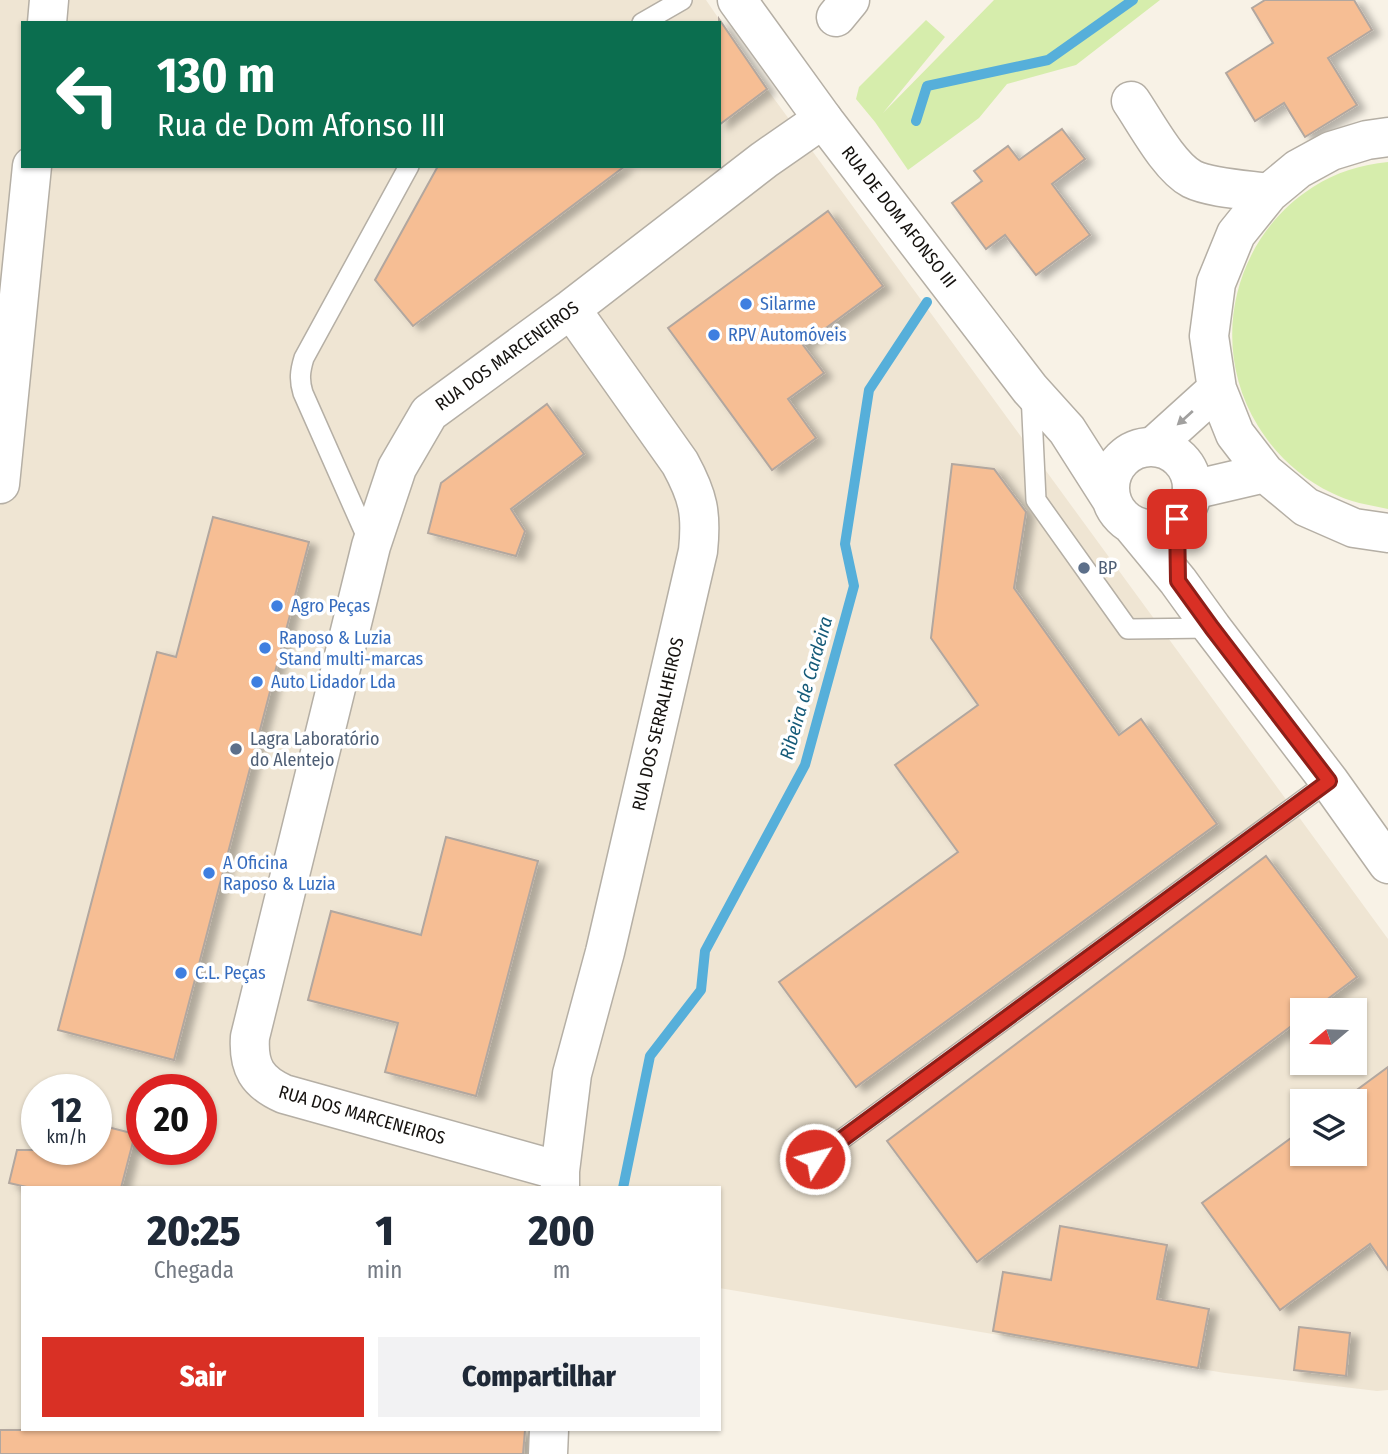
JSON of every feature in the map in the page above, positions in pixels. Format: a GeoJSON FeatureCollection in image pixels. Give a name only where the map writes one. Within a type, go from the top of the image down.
{"type":"FeatureCollection","features":[{"type":"Feature","properties":{"kind":"street"},"geometry":{"type":"LineString","coordinates":[[47,21],[49,0]]}},
{"type":"Feature","properties":{"kind":"street","name":"RUA DE DOM AFONSO III"},"geometry":{"type":"LineString","coordinates":[[737,0],[823,119],[1030,389],[1066,430],[1121,511],[1178,581],[1388,863]]}},
{"type":"Feature","properties":{"kind":"street"},"geometry":{"type":"LineString","coordinates":[[1131,101],[1172,161],[1188,176],[1208,184],[1269,193]]}},
{"type":"Feature","properties":{"kind":"street","name":"RUA DOS MARCENEIROS"},"geometry":{"type":"LineString","coordinates":[[560,1180],[284,1094],[265,1084],[252,1066],[250,1037],[371,547],[397,468],[429,414],[571,309],[764,160],[823,119]]}},
{"type":"Feature","properties":{"kind":"street"},"geometry":{"type":"LineString","coordinates":[[1388,137],[1331,151],[1298,169],[1269,193],[1236,234],[1216,284],[1209,336],[1217,389],[1236,434],[1265,473],[1306,507],[1354,528],[1388,533]]}},
{"type":"Feature","properties":{"kind":"street"},"geometry":{"type":"LineString","coordinates":[[0,484],[32,168]]}},
{"type":"Feature","properties":{"kind":"street","name":"RUA DOS SERRALHEIROS"},"geometry":{"type":"LineString","coordinates":[[560,1180],[572,1074],[605,952],[698,551],[700,528],[698,505],[691,483],[680,463],[571,309]]}},
{"type":"Feature","properties":{"kind":"street"},"geometry":{"type":"LineString","coordinates":[[1217,389],[1146,447],[1127,454],[1118,463],[1109,486],[1121,511],[1143,528],[1167,526],[1185,505],[1265,473]]}},
{"type":"Feature","properties":{"kind":"street"},"geometry":{"type":"LineString","coordinates":[[1066,430],[1167,449],[1186,466],[1191,477],[1185,505],[1178,581]]}},
{"type":"Feature","properties":{"kind":"street"},"geometry":{"type":"LineString","coordinates":[[548,1454],[549,1431]]}},
{"type":"Feature","properties":{"kind":"lane"},"geometry":{"type":"LineString","coordinates":[[645,21],[682,0]]}},
{"type":"Feature","properties":{"kind":"lane"},"geometry":{"type":"LineString","coordinates":[[371,547],[303,393],[300,370],[304,358],[408,168]]}},
{"type":"Feature","properties":{"kind":"lane"},"geometry":{"type":"LineString","coordinates":[[1030,389],[1036,500],[1128,629],[1212,628]]}},
{"type":"Feature","properties":{"kind":"lane"},"geometry":{"type":"LineString","coordinates":[[815,1159],[1329,781]]}},
{"type":"Feature","properties":{"kind":"shaded area"},"geometry":{"type":"Polygon","coordinates":[[[0,0],[706,0],[720,21],[21,21],[21,168],[721,168],[721,22],[767,89],[1388,939],[1388,1390],[1377,1391],[1225,1373],[721,1288],[721,1186],[21,1186],[21,1431],[549,1431],[548,1454],[0,1454],[0,0]]]}},
{"type":"Feature","properties":{"kind":"green space"},"geometry":{"type":"Polygon","coordinates":[[[994,0],[1160,0],[1076,65],[1007,84],[979,118],[908,170],[856,99],[859,87],[926,20],[945,37],[883,113],[994,0]]]}},
{"type":"Feature","properties":{"kind":"green space"},"geometry":{"type":"Polygon","coordinates":[[[1388,162],[1388,509],[1345,499],[1321,487],[1290,465],[1273,447],[1258,426],[1243,395],[1234,362],[1232,328],[1237,295],[1247,264],[1264,234],[1286,209],[1313,187],[1331,177],[1358,167],[1388,162]]]}},
{"type":"Feature","properties":{"kind":"building"},"geometry":{"type":"Polygon","coordinates":[[[1265,0],[1354,0],[1372,30],[1328,58],[1357,105],[1305,137],[1284,103],[1255,121],[1226,73],[1273,43],[1252,8],[1265,0]]]}},
{"type":"Feature","properties":{"kind":"building"},"geometry":{"type":"Polygon","coordinates":[[[721,22],[767,89],[721,124],[721,22]]]}},
{"type":"Feature","properties":{"kind":"building"},"geometry":{"type":"Polygon","coordinates":[[[1062,129],[1085,159],[1052,184],[1090,235],[1036,275],[1005,235],[986,249],[952,203],[982,181],[974,171],[1008,146],[1019,160],[1062,129]]]}},
{"type":"Feature","properties":{"kind":"building"},"geometry":{"type":"Polygon","coordinates":[[[437,168],[622,168],[413,326],[375,280],[437,168]]]}},
{"type":"Feature","properties":{"kind":"building"},"geometry":{"type":"Polygon","coordinates":[[[828,211],[883,286],[803,345],[824,373],[788,399],[816,438],[772,470],[668,328],[828,211]]]}},
{"type":"Feature","properties":{"kind":"building"},"geometry":{"type":"Polygon","coordinates":[[[547,404],[584,454],[511,509],[525,531],[516,556],[428,533],[441,483],[547,404]]]}},
{"type":"Feature","properties":{"kind":"building"},"geometry":{"type":"Polygon","coordinates":[[[952,464],[994,469],[1026,512],[1014,588],[1119,735],[1141,719],[1217,824],[856,1087],[779,982],[958,852],[895,765],[978,705],[931,638],[952,464]]]}},
{"type":"Feature","properties":{"kind":"building"},"geometry":{"type":"Polygon","coordinates":[[[213,517],[309,542],[174,1060],[58,1030],[157,652],[176,657],[213,517]]]}},
{"type":"Feature","properties":{"kind":"building"},"geometry":{"type":"Polygon","coordinates":[[[446,837],[538,861],[476,1096],[385,1072],[398,1023],[308,1000],[331,911],[421,935],[446,837]]]}},
{"type":"Feature","properties":{"kind":"building"},"geometry":{"type":"Polygon","coordinates":[[[1266,856],[1357,977],[1329,998],[1290,998],[1290,1027],[977,1262],[887,1141],[1266,856]]]}},
{"type":"Feature","properties":{"kind":"building"},"geometry":{"type":"Polygon","coordinates":[[[1388,1067],[1388,1270],[1370,1244],[1280,1310],[1202,1203],[1290,1139],[1290,1166],[1367,1166],[1367,1089],[1358,1089],[1388,1067]]]}},
{"type":"Feature","properties":{"kind":"building"},"geometry":{"type":"Polygon","coordinates":[[[112,1128],[126,1132],[127,1165],[122,1186],[22,1186],[9,1183],[17,1150],[21,1150],[21,1165],[112,1165],[112,1128]]]}},
{"type":"Feature","properties":{"kind":"building"},"geometry":{"type":"Polygon","coordinates":[[[1060,1226],[1167,1245],[1157,1299],[1209,1309],[1198,1368],[993,1331],[1003,1272],[1051,1280],[1060,1226]]]}},
{"type":"Feature","properties":{"kind":"building"},"geometry":{"type":"Polygon","coordinates":[[[1299,1327],[1350,1333],[1346,1376],[1294,1370],[1299,1327]]]}},
{"type":"Feature","properties":{"kind":"building"},"geometry":{"type":"Polygon","coordinates":[[[0,1430],[525,1431],[523,1454],[0,1454],[0,1430]]]}},
{"type":"Feature","properties":{"kind":"waterway"},"geometry":{"type":"LineString","coordinates":[[916,121],[927,86],[1048,60],[1133,0]]}},
{"type":"Feature","properties":{"kind":"waterway","name":"Ribeira de Cardeira"},"geometry":{"type":"LineString","coordinates":[[623,1186],[650,1056],[701,990],[705,951],[805,765],[854,586],[845,544],[869,390],[927,302]]}},
{"type":"Feature","properties":{"kind":"place","name":"Silarme"},"geometry":{"type":"Point","coordinates":[746,304]}},
{"type":"Feature","properties":{"kind":"place","name":"RPV Automóveis"},"geometry":{"type":"Point","coordinates":[714,335]}},
{"type":"Feature","properties":{"kind":"place","name":"BP"},"geometry":{"type":"Point","coordinates":[1084,568]}},
{"type":"Feature","properties":{"kind":"place","name":"Agro Peças"},"geometry":{"type":"Point","coordinates":[277,606]}},
{"type":"Feature","properties":{"kind":"place","name":"Raposo & Luzia Stand multi-marcas"},"geometry":{"type":"Point","coordinates":[265,648]}},
{"type":"Feature","properties":{"kind":"place","name":"Auto Lidador Lda"},"geometry":{"type":"Point","coordinates":[257,682]}},
{"type":"Feature","properties":{"kind":"place","name":"Lagra Laboratório do Alentejo"},"geometry":{"type":"Point","coordinates":[236,749]}},
{"type":"Feature","properties":{"kind":"place","name":"A Oficina Raposo & Luzia"},"geometry":{"type":"Point","coordinates":[209,873]}},
{"type":"Feature","properties":{"kind":"place","name":"C.L. Peças"},"geometry":{"type":"Point","coordinates":[181,973]}},
{"type":"Feature","properties":{"kind":"route"},"geometry":{"type":"LineString","coordinates":[[815,1159],[1329,781],[1178,581],[1177,519]]}}]}
